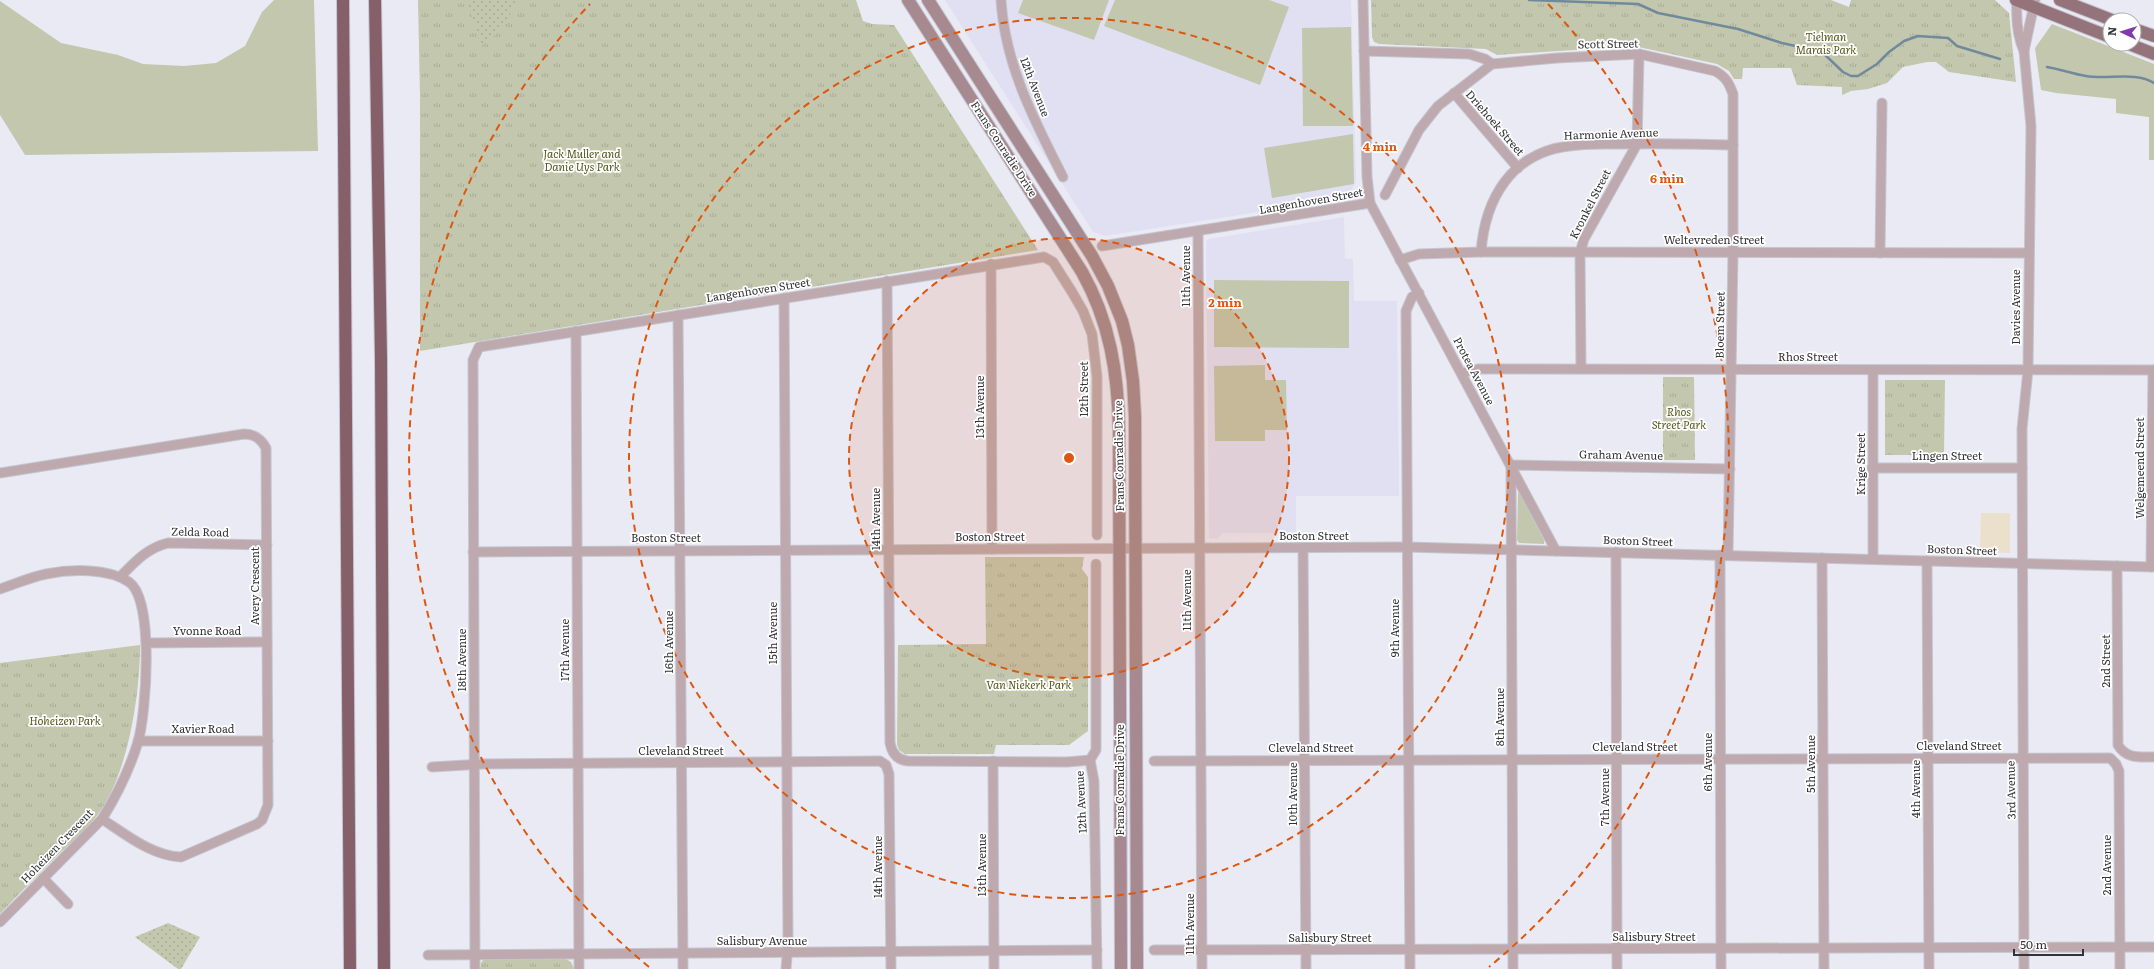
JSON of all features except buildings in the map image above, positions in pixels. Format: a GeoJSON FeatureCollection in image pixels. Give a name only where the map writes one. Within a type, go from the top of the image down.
{"type":"FeatureCollection","features":[{"type":"Feature","properties":{"kind":"highway"},"geometry":{"type":"LineString","coordinates":[[343,0],[350,969]]}},
{"type":"Feature","properties":{"kind":"highway"},"geometry":{"type":"LineString","coordinates":[[375,0],[381,344],[384,969]]}},
{"type":"Feature","properties":{"kind":"main road","name":"Frans Conradie Drive"},"geometry":{"type":"LineString","coordinates":[[908,0],[1076,262],[1094,294],[1104,319],[1111,345],[1118,394],[1121,969]]}},
{"type":"Feature","properties":{"kind":"main road","name":"Frans Conradie Drive"},"geometry":{"type":"LineString","coordinates":[[928,0],[1092,256],[1118,312],[1131,358],[1134,392],[1137,969]]}},
{"type":"Feature","properties":{"kind":"main road"},"geometry":{"type":"LineString","coordinates":[[2016,0],[2034,3],[2102,33]]}},
{"type":"Feature","properties":{"kind":"main road"},"geometry":{"type":"LineString","coordinates":[[2060,0],[2102,16]]}},
{"type":"Feature","properties":{"kind":"main road"},"geometry":{"type":"LineString","coordinates":[[2142,32],[2154,36]]}},
{"type":"Feature","properties":{"kind":"main road"},"geometry":{"type":"LineString","coordinates":[[2142,49],[2154,54]]}},
{"type":"Feature","properties":{"kind":"street","name":"12th Avenue"},"geometry":{"type":"LineString","coordinates":[[1001,0],[1002,20],[1015,72],[1026,105],[1063,177]]}},
{"type":"Feature","properties":{"kind":"street","name":"Langenhoven Street"},"geometry":{"type":"LineString","coordinates":[[1102,246],[1370,203],[1367,177],[1363,0]]}},
{"type":"Feature","properties":{"kind":"street","name":"Davies Avenue"},"geometry":{"type":"LineString","coordinates":[[2016,0],[2020,42],[2024,51]]}},
{"type":"Feature","properties":{"kind":"street","name":"Davies Avenue"},"geometry":{"type":"LineString","coordinates":[[2022,563],[2023,411],[2028,370],[2028,253],[2031,126],[2024,51],[2034,3]]}},
{"type":"Feature","properties":{"kind":"street"},"geometry":{"type":"LineString","coordinates":[[1364,51],[1469,54],[1486,59],[1492,64],[1438,106],[1419,130],[1385,195]]}},
{"type":"Feature","properties":{"kind":"street","name":"Scott Street"},"geometry":{"type":"LineString","coordinates":[[1492,64],[1557,58],[1639,54],[1715,71],[1724,76],[1730,84],[1733,94]]}},
{"type":"Feature","properties":{"kind":"street","name":"Kronkel Street"},"geometry":{"type":"LineString","coordinates":[[1581,368],[1580,252],[1584,238],[1637,144],[1639,54]]}},
{"type":"Feature","properties":{"kind":"street","name":"Driehoek Street"},"geometry":{"type":"LineString","coordinates":[[1454,93],[1518,168]]}},
{"type":"Feature","properties":{"kind":"street","name":"Bloem Street"},"geometry":{"type":"LineString","coordinates":[[1724,555],[1730,469],[1733,252],[1733,94]]}},
{"type":"Feature","properties":{"kind":"street"},"geometry":{"type":"LineString","coordinates":[[1880,253],[1882,103]]}},
{"type":"Feature","properties":{"kind":"street","name":"Harmonie Avenue"},"geometry":{"type":"LineString","coordinates":[[1481,252],[1484,223],[1492,203],[1503,184],[1518,168],[1537,156],[1562,147],[1637,144],[1732,145]]}},
{"type":"Feature","properties":{"kind":"street","name":"Protea Avenue"},"geometry":{"type":"LineString","coordinates":[[1370,203],[1556,550]]}},
{"type":"Feature","properties":{"kind":"street","name":"11th Avenue"},"geometry":{"type":"LineString","coordinates":[[1198,231],[1202,969]]}},
{"type":"Feature","properties":{"kind":"street","name":"Weltevreden Street"},"geometry":{"type":"LineString","coordinates":[[1400,260],[1419,254],[1481,252],[2028,253]]}},
{"type":"Feature","properties":{"kind":"street","name":"Langenhoven Street"},"geometry":{"type":"LineString","coordinates":[[475,351],[483,345],[678,315],[1038,256],[1046,257]]}},
{"type":"Feature","properties":{"kind":"street","name":"12th Street"},"geometry":{"type":"LineString","coordinates":[[1046,257],[1053,262],[1076,298],[1086,318],[1093,340],[1097,376],[1096,535]]}},
{"type":"Feature","properties":{"kind":"street","name":"13th Avenue"},"geometry":{"type":"LineString","coordinates":[[991,264],[992,549]]}},
{"type":"Feature","properties":{"kind":"street","name":"14th Avenue"},"geometry":{"type":"LineString","coordinates":[[887,281],[890,743],[895,755],[899,759],[908,761],[993,761]]}},
{"type":"Feature","properties":{"kind":"street","name":"9th Avenue"},"geometry":{"type":"LineString","coordinates":[[1410,969],[1406,311],[1412,298],[1419,293]]}},
{"type":"Feature","properties":{"kind":"street","name":"15th Avenue"},"geometry":{"type":"LineString","coordinates":[[784,298],[786,969]]}},
{"type":"Feature","properties":{"kind":"street","name":"16th Avenue"},"geometry":{"type":"LineString","coordinates":[[678,315],[683,969]]}},
{"type":"Feature","properties":{"kind":"street","name":"17th Avenue"},"geometry":{"type":"LineString","coordinates":[[576,331],[579,969]]}},
{"type":"Feature","properties":{"kind":"street","name":"18th Avenue"},"geometry":{"type":"LineString","coordinates":[[475,351],[473,360],[473,552],[476,969]]}},
{"type":"Feature","properties":{"kind":"street","name":"Rhos Street"},"geometry":{"type":"LineString","coordinates":[[1462,374],[1478,369],[1581,368],[2153,370]]}},
{"type":"Feature","properties":{"kind":"street","name":"Krige Street"},"geometry":{"type":"LineString","coordinates":[[1873,370],[1873,559]]}},
{"type":"Feature","properties":{"kind":"street","name":"Welgemeend Street"},"geometry":{"type":"LineString","coordinates":[[2153,370],[2153,567]]}},
{"type":"Feature","properties":{"kind":"street","name":"Avery Crescent"},"geometry":{"type":"LineString","coordinates":[[0,473],[244,434],[253,434],[262,441],[266,448],[268,805],[262,820],[257,824],[181,857],[172,857],[129,837],[102,819]]}},
{"type":"Feature","properties":{"kind":"street","name":"Graham Avenue"},"geometry":{"type":"LineString","coordinates":[[1511,465],[1730,469]]}},
{"type":"Feature","properties":{"kind":"street","name":"8th Avenue"},"geometry":{"type":"LineString","coordinates":[[1511,465],[1513,969]]}},
{"type":"Feature","properties":{"kind":"street","name":"Lingen Street"},"geometry":{"type":"LineString","coordinates":[[1872,468],[2022,468]]}},
{"type":"Feature","properties":{"kind":"street","name":"Zelda Road"},"geometry":{"type":"LineString","coordinates":[[120,576],[154,546],[168,543],[266,545]]}},
{"type":"Feature","properties":{"kind":"street","name":"Boston Street"},"geometry":{"type":"LineString","coordinates":[[473,552],[1407,547],[2153,567]]}},
{"type":"Feature","properties":{"kind":"street","name":"10th Avenue"},"geometry":{"type":"LineString","coordinates":[[1303,548],[1306,969]]}},
{"type":"Feature","properties":{"kind":"street","name":"7th Avenue"},"geometry":{"type":"LineString","coordinates":[[1616,552],[1617,969]]}},
{"type":"Feature","properties":{"kind":"street","name":"6th Avenue"},"geometry":{"type":"LineString","coordinates":[[1721,969],[1720,758],[1724,555]]}},
{"type":"Feature","properties":{"kind":"street","name":"5th Avenue"},"geometry":{"type":"LineString","coordinates":[[1822,558],[1824,969]]}},
{"type":"Feature","properties":{"kind":"street","name":"4th Avenue"},"geometry":{"type":"LineString","coordinates":[[1927,561],[1929,969]]}},
{"type":"Feature","properties":{"kind":"street","name":"3rd Avenue"},"geometry":{"type":"LineString","coordinates":[[2022,563],[2024,969]]}},
{"type":"Feature","properties":{"kind":"street","name":"12th Avenue"},"geometry":{"type":"LineString","coordinates":[[1096,564],[1096,750],[1090,760],[1094,781],[1097,969]]}},
{"type":"Feature","properties":{"kind":"street","name":"2nd Street"},"geometry":{"type":"LineString","coordinates":[[2117,566],[2118,742],[2124,753],[2133,756],[2154,757]]}},
{"type":"Feature","properties":{"kind":"street"},"geometry":{"type":"LineString","coordinates":[[0,589],[46,574],[62,572],[105,573],[120,576]]}},
{"type":"Feature","properties":{"kind":"street","name":"Hoheizen Crescent"},"geometry":{"type":"LineString","coordinates":[[0,922],[102,819],[114,798],[138,741],[148,643],[138,595],[131,583],[120,576]]}},
{"type":"Feature","properties":{"kind":"street","name":"Yvonne Road"},"geometry":{"type":"LineString","coordinates":[[148,643],[267,642]]}},
{"type":"Feature","properties":{"kind":"street","name":"Xavier Road"},"geometry":{"type":"LineString","coordinates":[[138,741],[268,741]]}},
{"type":"Feature","properties":{"kind":"street","name":"Cleveland Street"},"geometry":{"type":"LineString","coordinates":[[1154,761],[2023,757],[2103,757],[2115,761]]}},
{"type":"Feature","properties":{"kind":"street"},"geometry":{"type":"LineString","coordinates":[[993,761],[1090,760]]}},
{"type":"Feature","properties":{"kind":"street","name":"Cleveland Street"},"geometry":{"type":"LineString","coordinates":[[432,766],[475,764],[786,763],[880,761],[886,764]]}},
{"type":"Feature","properties":{"kind":"street","name":"13th Avenue"},"geometry":{"type":"LineString","coordinates":[[993,761],[994,969]]}},
{"type":"Feature","properties":{"kind":"street","name":"2nd Avenue"},"geometry":{"type":"LineString","coordinates":[[2115,761],[2118,771],[2120,969]]}},
{"type":"Feature","properties":{"kind":"street","name":"14th Avenue"},"geometry":{"type":"LineString","coordinates":[[886,764],[889,774],[891,969]]}},
{"type":"Feature","properties":{"kind":"street"},"geometry":{"type":"LineString","coordinates":[[43,878],[68,904]]}},
{"type":"Feature","properties":{"kind":"street","name":"Salisbury Street"},"geometry":{"type":"LineString","coordinates":[[1154,950],[1824,948],[1929,946],[2024,948],[2154,947]]}},
{"type":"Feature","properties":{"kind":"street","name":"Salisbury Avenue"},"geometry":{"type":"LineString","coordinates":[[428,955],[994,952],[1097,950]]}},
{"type":"Feature","properties":{"kind":"shaded area"},"geometry":{"type":"Polygon","coordinates":[[[945,0],[1351,0],[1356,181],[1348,198],[1105,236],[1093,232],[945,0]]]}},
{"type":"Feature","properties":{"kind":"shaded area"},"geometry":{"type":"Polygon","coordinates":[[[1344,217],[1345,258],[1353,259],[1354,301],[1397,301],[1399,496],[1296,496],[1296,538],[1285,533],[1222,533],[1218,539],[1209,538],[1206,241],[1209,239],[1344,217]]]}},
{"type":"Feature","properties":{"kind":"shaded area"},"geometry":{"type":"Polygon","coordinates":[[[1981,513],[2010,513],[2010,553],[1980,552],[1981,513]]]}},
{"type":"Feature","properties":{"kind":"green space"},"geometry":{"type":"Polygon","coordinates":[[[274,0],[314,0],[318,151],[25,155],[0,115],[0,1],[61,43],[118,55],[143,64],[184,66],[216,63],[245,46],[262,12],[274,0]]]}},
{"type":"Feature","properties":{"kind":"green space","name":"Jack Muller and Danie Uys Park"},"geometry":{"type":"Polygon","coordinates":[[[418,0],[856,0],[863,21],[872,24],[894,25],[1038,250],[420,351],[420,96],[418,0]]]}},
{"type":"Feature","properties":{"kind":"green space"},"geometry":{"type":"Polygon","coordinates":[[[467,0],[518,0],[501,30],[481,46],[467,0]]]}},
{"type":"Feature","properties":{"kind":"green space"},"geometry":{"type":"Polygon","coordinates":[[[1023,0],[1109,0],[1094,40],[1018,13],[1023,0]]]}},
{"type":"Feature","properties":{"kind":"green space"},"geometry":{"type":"Polygon","coordinates":[[[1115,0],[1269,0],[1289,7],[1260,85],[1104,26],[1115,0]]]}},
{"type":"Feature","properties":{"kind":"green space","name":"Tielman Marais Park"},"geometry":{"type":"Polygon","coordinates":[[[1371,0],[1831,0],[1849,7],[1851,0],[1995,0],[2009,13],[2016,82],[1949,72],[1936,62],[1927,62],[1903,67],[1887,83],[1868,89],[1851,91],[1842,95],[1842,87],[1797,85],[1791,68],[1743,68],[1742,79],[1734,79],[1729,71],[1717,64],[1634,46],[1497,55],[1486,49],[1379,44],[1374,42],[1372,37],[1371,0]]]}},
{"type":"Feature","properties":{"kind":"green space"},"geometry":{"type":"Polygon","coordinates":[[[2052,24],[2102,44],[2102,52],[2123,52],[2154,64],[2154,160],[2149,160],[2149,117],[2116,113],[2116,99],[2041,90],[2035,48],[2052,24]]]}},
{"type":"Feature","properties":{"kind":"green space"},"geometry":{"type":"Polygon","coordinates":[[[1351,27],[1353,126],[1303,126],[1302,28],[1351,27]]]}},
{"type":"Feature","properties":{"kind":"green space"},"geometry":{"type":"Polygon","coordinates":[[[1353,134],[1354,184],[1272,198],[1264,148],[1353,134]]]}},
{"type":"Feature","properties":{"kind":"green space"},"geometry":{"type":"Polygon","coordinates":[[[1214,280],[1349,281],[1349,348],[1214,347],[1214,280]]]}},
{"type":"Feature","properties":{"kind":"green space"},"geometry":{"type":"Polygon","coordinates":[[[1265,365],[1265,380],[1286,380],[1287,430],[1265,430],[1265,441],[1215,441],[1214,366],[1265,365]]]}},
{"type":"Feature","properties":{"kind":"green space","name":"Rhos Street Park"},"geometry":{"type":"Polygon","coordinates":[[[1663,377],[1694,377],[1695,460],[1663,460],[1663,377]]]}},
{"type":"Feature","properties":{"kind":"green space"},"geometry":{"type":"Polygon","coordinates":[[[1885,380],[1945,380],[1944,455],[1885,455],[1885,380]]]}},
{"type":"Feature","properties":{"kind":"green space"},"geometry":{"type":"Polygon","coordinates":[[[1518,492],[1520,493],[1544,540],[1544,544],[1519,543],[1517,540],[1518,492]]]}},
{"type":"Feature","properties":{"kind":"green space","name":"Van Niekerk Park"},"geometry":{"type":"Polygon","coordinates":[[[985,557],[1084,557],[1082,569],[1088,577],[1088,731],[1069,745],[996,745],[994,754],[905,754],[899,750],[897,744],[898,645],[986,644],[985,557]]]}},
{"type":"Feature","properties":{"kind":"green space","name":"Hoheizen Park"},"geometry":{"type":"Polygon","coordinates":[[[140,645],[138,688],[130,735],[124,758],[107,800],[88,827],[0,914],[0,663],[140,645]]]}},
{"type":"Feature","properties":{"kind":"green space"},"geometry":{"type":"Polygon","coordinates":[[[168,923],[200,937],[181,969],[178,969],[135,937],[168,923]]]}},
{"type":"Feature","properties":{"kind":"green space"},"geometry":{"type":"Polygon","coordinates":[[[484,959],[566,959],[571,962],[574,969],[480,969],[481,963],[484,959]]]}},
{"type":"Feature","properties":{"kind":"waterway"},"geometry":{"type":"LineString","coordinates":[[1529,0],[1638,4],[1658,13],[1738,29],[1782,43],[1822,52],[1843,72],[1851,76],[1858,76],[1877,64],[1889,52],[1904,41],[1918,36],[1948,38],[1957,46],[2000,59]]}},
{"type":"Feature","properties":{"kind":"waterway"},"geometry":{"type":"LineString","coordinates":[[2047,67],[2094,77],[2139,77],[2154,83]]}}]}
